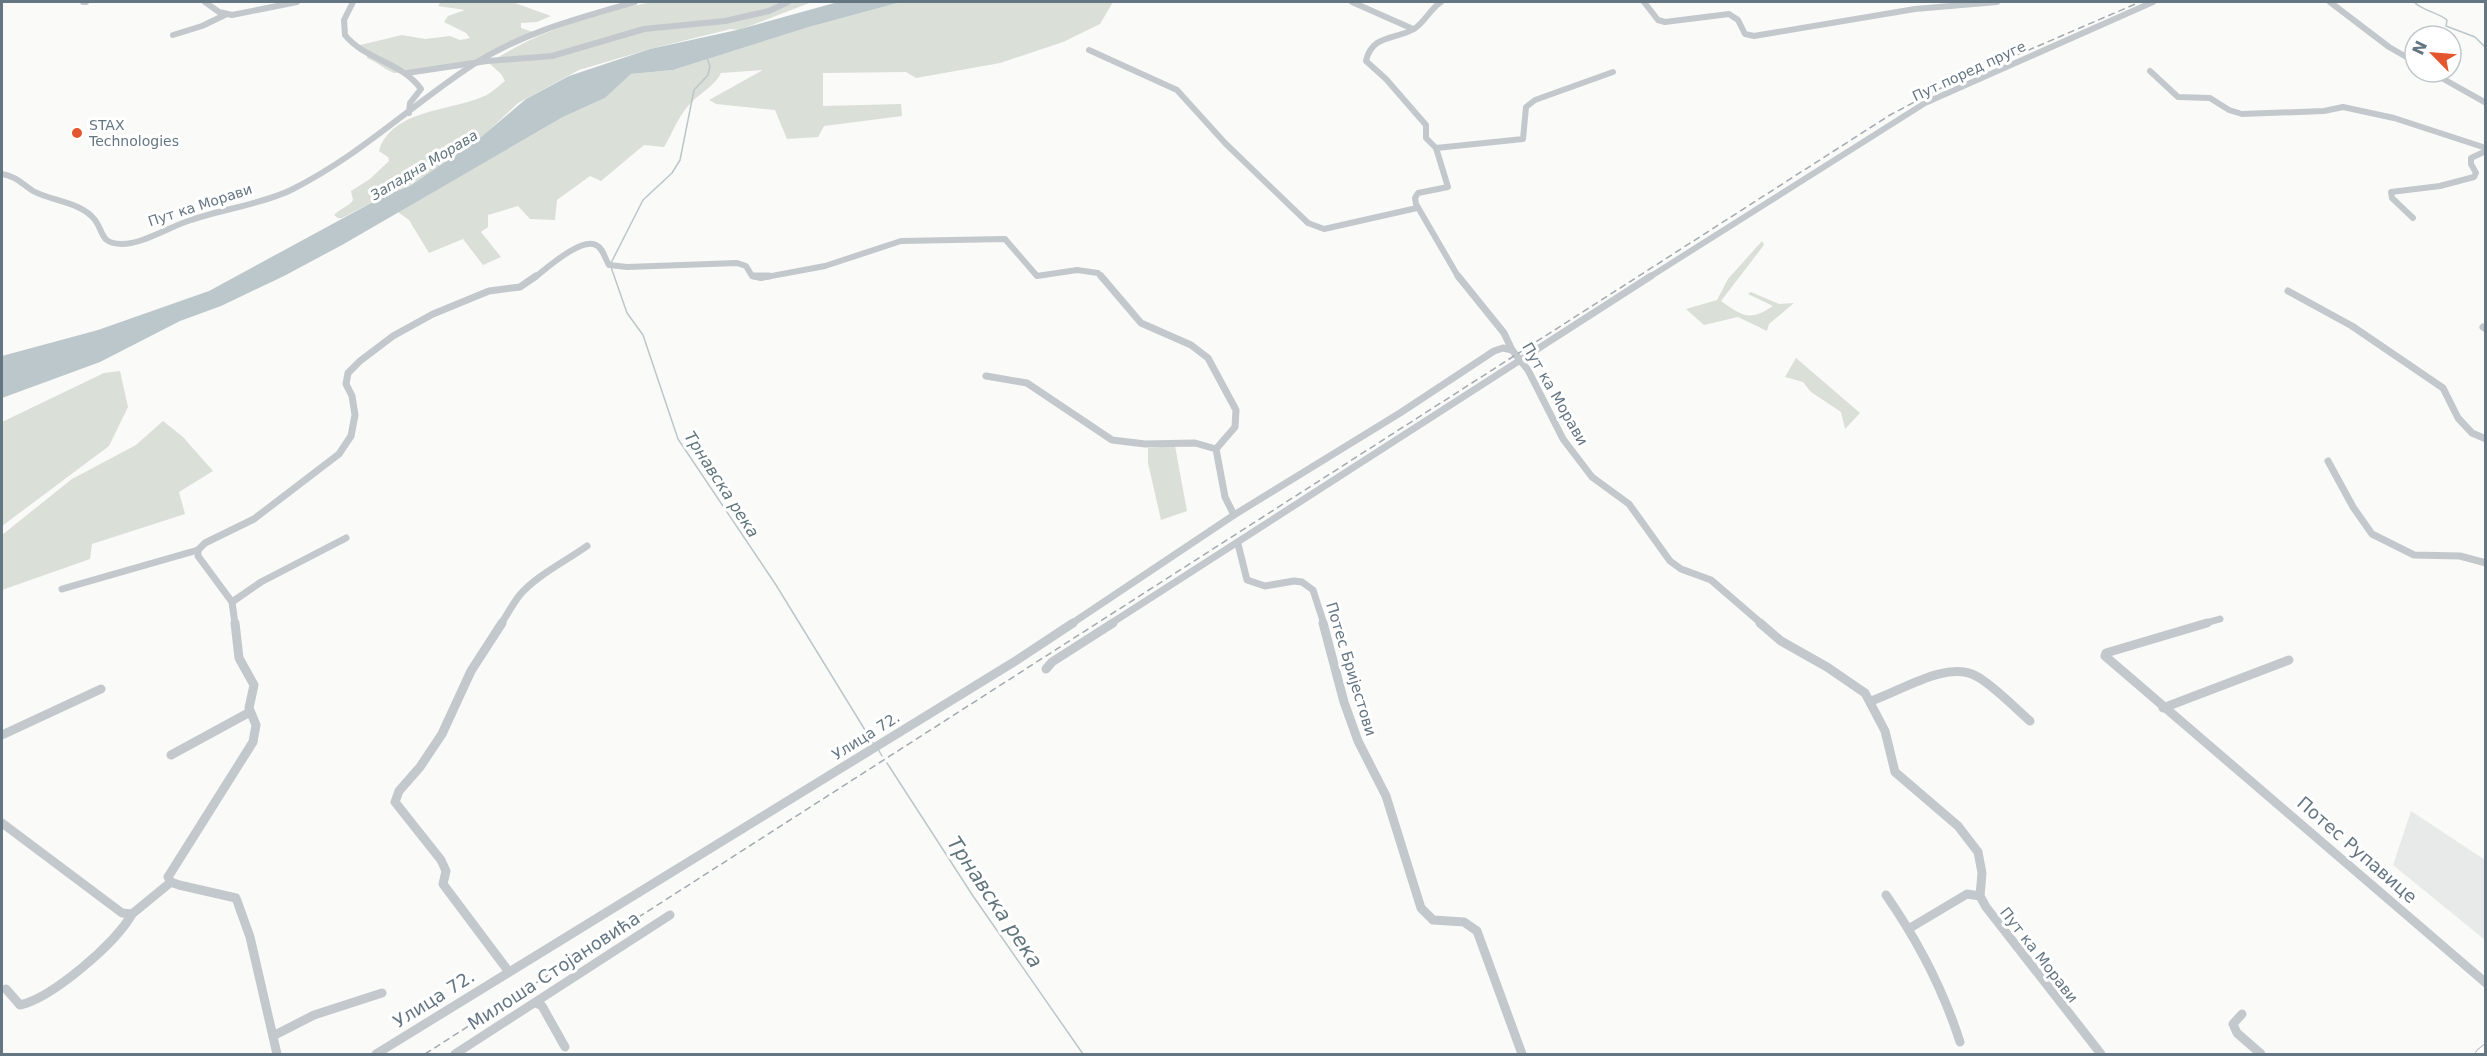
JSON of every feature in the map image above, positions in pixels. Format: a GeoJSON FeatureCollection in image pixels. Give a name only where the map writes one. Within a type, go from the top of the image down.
{"type":"FeatureCollection","features":[{"type":"Feature","properties":{"kind":"main road"},"geometry":{"type":"LineString","coordinates":[[2481,1054],[2486,1050]]}},
{"type":"Feature","properties":{"kind":"street"},"geometry":{"type":"LineString","coordinates":[[206,2],[219,12],[226,14],[240,14],[297,2]]}},
{"type":"Feature","properties":{"kind":"street"},"geometry":{"type":"LineString","coordinates":[[353,2],[346,15],[343,28],[345,36],[353,45],[407,73],[421,88],[410,102],[409,113]]}},
{"type":"Feature","properties":{"kind":"street"},"geometry":{"type":"LineString","coordinates":[[409,113],[474,64],[527,36],[569,20],[635,2]]}},
{"type":"Feature","properties":{"kind":"street"},"geometry":{"type":"LineString","coordinates":[[407,73],[552,56],[644,29],[725,21],[769,11],[789,2]]}},
{"type":"Feature","properties":{"kind":"street"},"geometry":{"type":"LineString","coordinates":[[1352,2],[1413,29]]}},
{"type":"Feature","properties":{"kind":"street"},"geometry":{"type":"LineString","coordinates":[[1089,50],[1178,90],[1242,161],[1308,223],[1324,229],[1417,208],[1415,198],[1418,193],[1448,187],[1449,182],[1438,161],[1437,148],[1426,138],[1426,125],[1386,79],[1366,61],[1370,48],[1382,37],[1413,29],[1441,2]]}},
{"type":"Feature","properties":{"kind":"street"},"geometry":{"type":"LineString","coordinates":[[1644,2],[1656,18],[1665,22],[1729,13],[1737,19],[1745,34],[1754,36],[1915,9],[1997,2]]}},
{"type":"Feature","properties":{"kind":"street","name":"Пут поред пруге"},"geometry":{"type":"LineString","coordinates":[[1046,669],[1052,662],[1238,544],[1520,359],[1925,103],[2153,2]]}},
{"type":"Feature","properties":{"kind":"street"},"geometry":{"type":"LineString","coordinates":[[2330,2],[2403,56]]}},
{"type":"Feature","properties":{"kind":"street"},"geometry":{"type":"LineString","coordinates":[[173,35],[202,26],[226,14]]}},
{"type":"Feature","properties":{"kind":"street"},"geometry":{"type":"LineString","coordinates":[[2150,71],[2180,98],[2207,97],[2236,113],[2324,111],[2343,107],[2407,122],[2486,150]]}},
{"type":"Feature","properties":{"kind":"street"},"geometry":{"type":"LineString","coordinates":[[1437,148],[1523,139],[1527,107],[1535,100],[1613,72]]}},
{"type":"Feature","properties":{"kind":"street"},"geometry":{"type":"LineString","coordinates":[[2453,84],[2486,103]]}},
{"type":"Feature","properties":{"kind":"street","name":"Пут ка Морави"},"geometry":{"type":"LineString","coordinates":[[2,174],[15,176],[34,191],[86,213],[95,220],[101,237],[107,242],[129,243],[196,218],[289,191],[357,152],[409,113]]}},
{"type":"Feature","properties":{"kind":"street"},"geometry":{"type":"LineString","coordinates":[[2413,218],[2392,198],[2391,192],[2440,186],[2474,177],[2476,173],[2471,164],[2471,158],[2486,150]]}},
{"type":"Feature","properties":{"kind":"street","name":"Пут ка Морави"},"geometry":{"type":"LineString","coordinates":[[1417,208],[1453,270],[1504,333],[1563,439],[1596,482],[1629,504],[1670,561],[1711,580],[1773,635],[1849,680],[1871,701],[1885,731],[1895,772],[1958,826],[1978,852],[1982,873],[1980,896],[1994,920],[2101,1054]]}},
{"type":"Feature","properties":{"kind":"street"},"geometry":{"type":"LineString","coordinates":[[62,589],[198,550],[205,543],[254,519],[339,454],[351,436],[355,415],[352,396],[346,384],[348,374],[381,346],[437,312],[490,290],[516,290],[576,248],[592,243],[598,246],[613,265],[627,267],[737,263],[746,266],[752,276],[761,278],[825,266],[901,241],[1005,239],[1037,276],[1077,270],[1098,273],[1141,323],[1205,354],[1236,410],[1235,427],[1216,449]]}},
{"type":"Feature","properties":{"kind":"street"},"geometry":{"type":"LineString","coordinates":[[2288,291],[2352,326],[2443,388],[2458,418],[2472,432],[2486,439]]}},
{"type":"Feature","properties":{"kind":"street","name":"Улица 72."},"geometry":{"type":"LineString","coordinates":[[376,1054],[1017,660],[1234,515],[1401,413],[1494,351],[1503,348],[1512,350]]}},
{"type":"Feature","properties":{"kind":"street"},"geometry":{"type":"LineString","coordinates":[[986,376],[1027,383],[1112,440],[1145,444],[1195,442],[1216,449]]}},
{"type":"Feature","properties":{"kind":"street"},"geometry":{"type":"LineString","coordinates":[[1216,449],[1226,497],[1234,515]]}},
{"type":"Feature","properties":{"kind":"street"},"geometry":{"type":"LineString","coordinates":[[2328,461],[2353,507],[2372,534],[2414,555],[2460,556],[2486,564]]}},
{"type":"Feature","properties":{"kind":"street"},"geometry":{"type":"LineString","coordinates":[[232,602],[261,582],[346,538]]}},
{"type":"Feature","properties":{"kind":"street","name":"Потес Бријестови"},"geometry":{"type":"LineString","coordinates":[[1238,544],[1247,580],[1265,586],[1294,581],[1302,582],[1313,590],[1344,702],[1358,741],[1386,796],[1421,908],[1433,920],[1464,922],[1477,931],[1522,1054]]}},
{"type":"Feature","properties":{"kind":"street"},"geometry":{"type":"LineString","coordinates":[[509,972],[443,884],[446,870],[441,860],[396,802],[399,791],[420,767],[442,734],[471,671],[520,595],[544,574],[555,569],[587,546]]}},
{"type":"Feature","properties":{"kind":"street"},"geometry":{"type":"LineString","coordinates":[[198,550],[198,556],[232,602],[238,658],[254,684],[250,712],[256,725],[253,742],[168,877],[171,882],[236,898],[250,937],[277,1054]]}},
{"type":"Feature","properties":{"kind":"street","name":"Потес Рупавице"},"geometry":{"type":"LineString","coordinates":[[2220,619],[2106,653],[2107,660],[2486,982]]}},
{"type":"Feature","properties":{"kind":"street"},"geometry":{"type":"LineString","coordinates":[[2163,708],[2289,660]]}},
{"type":"Feature","properties":{"kind":"street"},"geometry":{"type":"LineString","coordinates":[[1871,701],[1941,672],[1959,670],[1977,676],[2030,721]]}},
{"type":"Feature","properties":{"kind":"street"},"geometry":{"type":"LineString","coordinates":[[2,735],[101,689]]}},
{"type":"Feature","properties":{"kind":"street"},"geometry":{"type":"LineString","coordinates":[[171,755],[250,712]]}},
{"type":"Feature","properties":{"kind":"street"},"geometry":{"type":"LineString","coordinates":[[2,823],[114,908],[122,913],[132,914]]}},
{"type":"Feature","properties":{"kind":"street"},"geometry":{"type":"LineString","coordinates":[[6,988],[20,1005],[46,995],[127,923],[132,914],[171,882]]}},
{"type":"Feature","properties":{"kind":"street"},"geometry":{"type":"LineString","coordinates":[[1910,928],[1967,894],[1980,896]]}},
{"type":"Feature","properties":{"kind":"street"},"geometry":{"type":"LineString","coordinates":[[1886,895],[1910,928],[1951,1012],[1960,1042]]}},
{"type":"Feature","properties":{"kind":"street","name":"Милоша Стојановића"},"geometry":{"type":"LineString","coordinates":[[455,1054],[670,915]]}},
{"type":"Feature","properties":{"kind":"street"},"geometry":{"type":"LineString","coordinates":[[273,1036],[314,1015],[382,993]]}},
{"type":"Feature","properties":{"kind":"street"},"geometry":{"type":"LineString","coordinates":[[536,1003],[542,1006],[565,1047]]}},
{"type":"Feature","properties":{"kind":"street"},"geometry":{"type":"LineString","coordinates":[[2242,1014],[2233,1024],[2235,1030],[2260,1054]]}},
{"type":"Feature","properties":{"kind":"shaded area"},"geometry":{"type":"Polygon","coordinates":[[[441,2],[512,2],[551,16],[537,22],[521,23],[521,28],[533,32],[482,62],[394,73],[367,58],[367,54],[356,46],[402,35],[425,39],[450,36],[460,40],[470,38],[466,33],[444,22],[448,16],[465,10],[438,6],[441,2]]]}},
{"type":"Feature","properties":{"kind":"shaded area"},"geometry":{"type":"Polygon","coordinates":[[[653,2],[812,2],[739,30],[731,29],[650,49],[579,70],[518,103],[481,138],[410,186],[384,196],[342,218],[334,215],[352,202],[351,191],[370,179],[389,161],[388,157],[379,151],[386,137],[396,127],[423,114],[485,96],[505,81],[489,63],[527,42],[568,25],[653,2]]]}},
{"type":"Feature","properties":{"kind":"shaded area"},"geometry":{"type":"Polygon","coordinates":[[[838,2],[901,2],[809,27],[673,70],[631,74],[605,98],[563,117],[284,276],[221,306],[180,321],[100,362],[2,398],[2,356],[98,330],[209,291],[384,196],[410,186],[480,138],[526,99],[569,76],[650,49],[737,30],[838,2]]]}},
{"type":"Feature","properties":{"kind":"shaded area"},"geometry":{"type":"Polygon","coordinates":[[[901,2],[1113,2],[1100,24],[1063,42],[1000,63],[916,78],[906,72],[823,73],[823,106],[901,104],[902,116],[824,126],[818,137],[787,139],[775,110],[716,104],[709,100],[763,70],[721,73],[715,82],[684,110],[664,147],[644,145],[601,181],[590,176],[557,200],[555,220],[530,219],[518,206],[488,215],[488,227],[481,232],[501,257],[483,265],[463,239],[429,253],[409,220],[398,212],[563,117],[605,98],[631,74],[673,70],[809,27],[901,2]]]}},
{"type":"Feature","properties":{"kind":"shaded area"},"geometry":{"type":"Polygon","coordinates":[[[1762,241],[1764,245],[1721,301],[1746,315],[1758,314],[1773,306],[1748,294],[1751,292],[1779,304],[1794,303],[1769,324],[1767,331],[1738,317],[1704,325],[1686,309],[1717,300],[1728,279],[1762,241]]]}},
{"type":"Feature","properties":{"kind":"shaded area"},"geometry":{"type":"Polygon","coordinates":[[[1796,358],[1860,413],[1845,429],[1841,412],[1811,392],[1803,382],[1785,377],[1796,358]]]}},
{"type":"Feature","properties":{"kind":"shaded area"},"geometry":{"type":"Polygon","coordinates":[[[120,371],[128,407],[109,446],[2,526],[2,422],[104,373],[120,371]]]}},
{"type":"Feature","properties":{"kind":"shaded area"},"geometry":{"type":"Polygon","coordinates":[[[163,421],[183,437],[213,471],[179,492],[185,514],[92,544],[90,559],[2,590],[2,535],[72,479],[136,445],[163,421]]]}},
{"type":"Feature","properties":{"kind":"shaded area"},"geometry":{"type":"Polygon","coordinates":[[[1175,446],[1187,511],[1161,520],[1148,463],[1148,448],[1175,446]]]}},
{"type":"Feature","properties":{"kind":"shaded area"},"geometry":{"type":"Polygon","coordinates":[[[2411,811],[2485,860],[2485,940],[2393,865],[2411,811]]]}},
{"type":"Feature","properties":{"kind":"waterway"},"geometry":{"type":"LineString","coordinates":[[2414,2],[2447,20],[2446,26],[2475,37],[2486,48]]}},
{"type":"Feature","properties":{"kind":"waterway","name":"Трнавска река"},"geometry":{"type":"LineString","coordinates":[[611,263],[643,200],[672,173],[680,160],[694,90],[708,75],[710,66],[707,58]]}},
{"type":"Feature","properties":{"kind":"waterway","name":"Трнавска река"},"geometry":{"type":"LineString","coordinates":[[611,267],[627,313],[643,335],[678,439],[776,585],[873,743]]}},
{"type":"Feature","properties":{"kind":"waterway","name":"Трнавска река"},"geometry":{"type":"LineString","coordinates":[[878,749],[882,756]]}},
{"type":"Feature","properties":{"kind":"waterway","name":"Трнавска река"},"geometry":{"type":"LineString","coordinates":[[887,763],[973,896],[1083,1054]]}},
{"type":"Feature","properties":{"kind":"railway"},"geometry":{"type":"LineString","coordinates":[[425,1054],[1890,115],[1943,87],[2140,2]]}},
{"type":"Feature","properties":{"kind":"place","name":"STAX Technologies"},"geometry":{"type":"Point","coordinates":[77,133]}},
{"type":"Feature","properties":{"kind":"water label","name":"Западна Морава"},"geometry":{"type":"Point","coordinates":[424,165]}}]}
